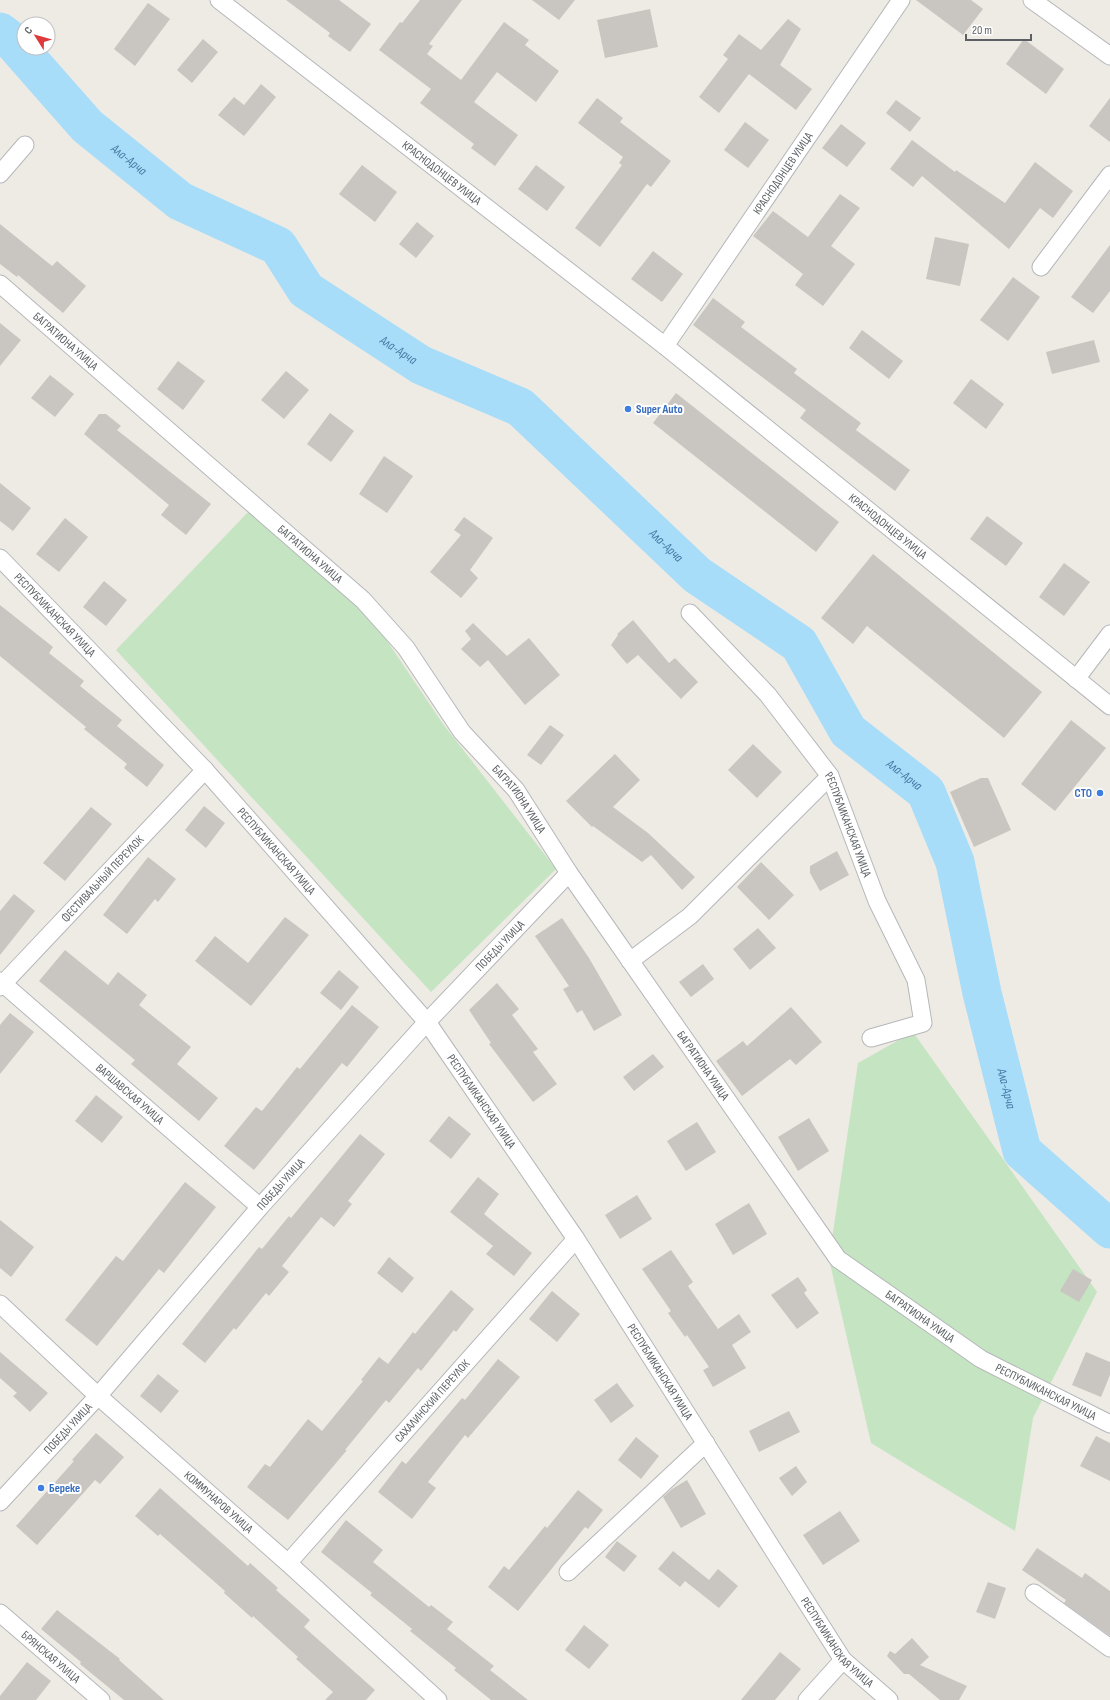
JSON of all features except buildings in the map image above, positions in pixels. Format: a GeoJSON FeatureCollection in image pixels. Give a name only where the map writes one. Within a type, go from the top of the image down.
{"type":"FeatureCollection","features":[{"type":"Feature","properties":{"kind":"street","name":"КРАСНОДОНЦЕВ УЛИЦА"},"geometry":{"type":"LineString","coordinates":[[219,0],[665,346],[1110,706]]}},
{"type":"Feature","properties":{"kind":"street","name":"КРАСНОДОНЦЕВ УЛИЦА"},"geometry":{"type":"LineString","coordinates":[[665,346],[900,0]]}},
{"type":"Feature","properties":{"kind":"street"},"geometry":{"type":"LineString","coordinates":[[1032,0],[1110,56]]}},
{"type":"Feature","properties":{"kind":"street"},"geometry":{"type":"LineString","coordinates":[[0,174],[25,144]]}},
{"type":"Feature","properties":{"kind":"street"},"geometry":{"type":"LineString","coordinates":[[1041,267],[1110,175]]}},
{"type":"Feature","properties":{"kind":"street","name":"БАГРАТИОНА УЛИЦА"},"geometry":{"type":"LineString","coordinates":[[0,284],[363,600],[406,648],[462,732],[516,790],[570,874],[838,1259],[981,1359]]}},
{"type":"Feature","properties":{"kind":"street","name":"РЕСПУБЛИКАНСКАЯ УЛИЦА"},"geometry":{"type":"LineString","coordinates":[[0,558],[205,770],[427,1022],[576,1239],[843,1660],[888,1700]]}},
{"type":"Feature","properties":{"kind":"street","name":"РЕСПУБЛИКАНСКАЯ УЛИЦА"},"geometry":{"type":"LineString","coordinates":[[690,613],[768,695],[830,776],[877,901],[916,980],[923,1023],[871,1038]]}},
{"type":"Feature","properties":{"kind":"street"},"geometry":{"type":"LineString","coordinates":[[1076,679],[1110,634]]}},
{"type":"Feature","properties":{"kind":"street","name":"ФЕСТИВАЛЬНЫЙ ПЕРЕУЛОК"},"geometry":{"type":"LineString","coordinates":[[1,984],[205,770]]}},
{"type":"Feature","properties":{"kind":"street"},"geometry":{"type":"LineString","coordinates":[[630,961],[690,916],[830,776]]}},
{"type":"Feature","properties":{"kind":"street","name":"ПОБЕДЫ УЛИЦА"},"geometry":{"type":"LineString","coordinates":[[0,1502],[98,1396],[260,1207],[427,1022],[570,874]]}},
{"type":"Feature","properties":{"kind":"street","name":"ВАРШАВСКАЯ УЛИЦА"},"geometry":{"type":"LineString","coordinates":[[1,984],[260,1207]]}},
{"type":"Feature","properties":{"kind":"street","name":"САХАЛИНСКИЙ ПЕРЕУЛОК"},"geometry":{"type":"LineString","coordinates":[[288,1563],[576,1239]]}},
{"type":"Feature","properties":{"kind":"street","name":"КОММУНАРОВ УЛИЦА"},"geometry":{"type":"LineString","coordinates":[[0,1304],[98,1396],[288,1563],[438,1700]]}},
{"type":"Feature","properties":{"kind":"street","name":"РЕСПУБЛИКАНСКАЯ УЛИЦА"},"geometry":{"type":"LineString","coordinates":[[981,1359],[1110,1424]]}},
{"type":"Feature","properties":{"kind":"street"},"geometry":{"type":"LineString","coordinates":[[568,1572],[706,1443]]}},
{"type":"Feature","properties":{"kind":"street"},"geometry":{"type":"LineString","coordinates":[[1034,1593],[1110,1648]]}},
{"type":"Feature","properties":{"kind":"street","name":"БРЯНСКАЯ УЛИЦА"},"geometry":{"type":"LineString","coordinates":[[0,1613],[101,1700]]}},
{"type":"Feature","properties":{"kind":"street"},"geometry":{"type":"LineString","coordinates":[[807,1700],[843,1660]]}},
{"type":"Feature","properties":{"kind":"green space"},"geometry":{"type":"Polygon","coordinates":[[[251,509],[373,620],[443,724],[556,869],[431,992],[116,650],[251,509]]]}},
{"type":"Feature","properties":{"kind":"green space"},"geometry":{"type":"Polygon","coordinates":[[[913,1032],[1097,1292],[1033,1418],[1015,1531],[871,1443],[829,1259],[858,1063],[913,1032]]]}},
{"type":"Feature","properties":{"kind":"waterway","name":"Ала-Арча"},"geometry":{"type":"LineString","coordinates":[[0,32],[13,42],[87,126],[180,201],[278,246],[306,290],[421,365],[520,407],[697,575],[799,644],[848,731],[926,792],[955,862],[982,993],[1022,1151],[1110,1229]]}},
{"type":"Feature","properties":{"kind":"place","name":"Super Auto"},"geometry":{"type":"Point","coordinates":[628,409]}},
{"type":"Feature","properties":{"kind":"place","name":"СТО"},"geometry":{"type":"Point","coordinates":[1100,793]}},
{"type":"Feature","properties":{"kind":"place","name":"Береке"},"geometry":{"type":"Point","coordinates":[41,1488]}}]}
